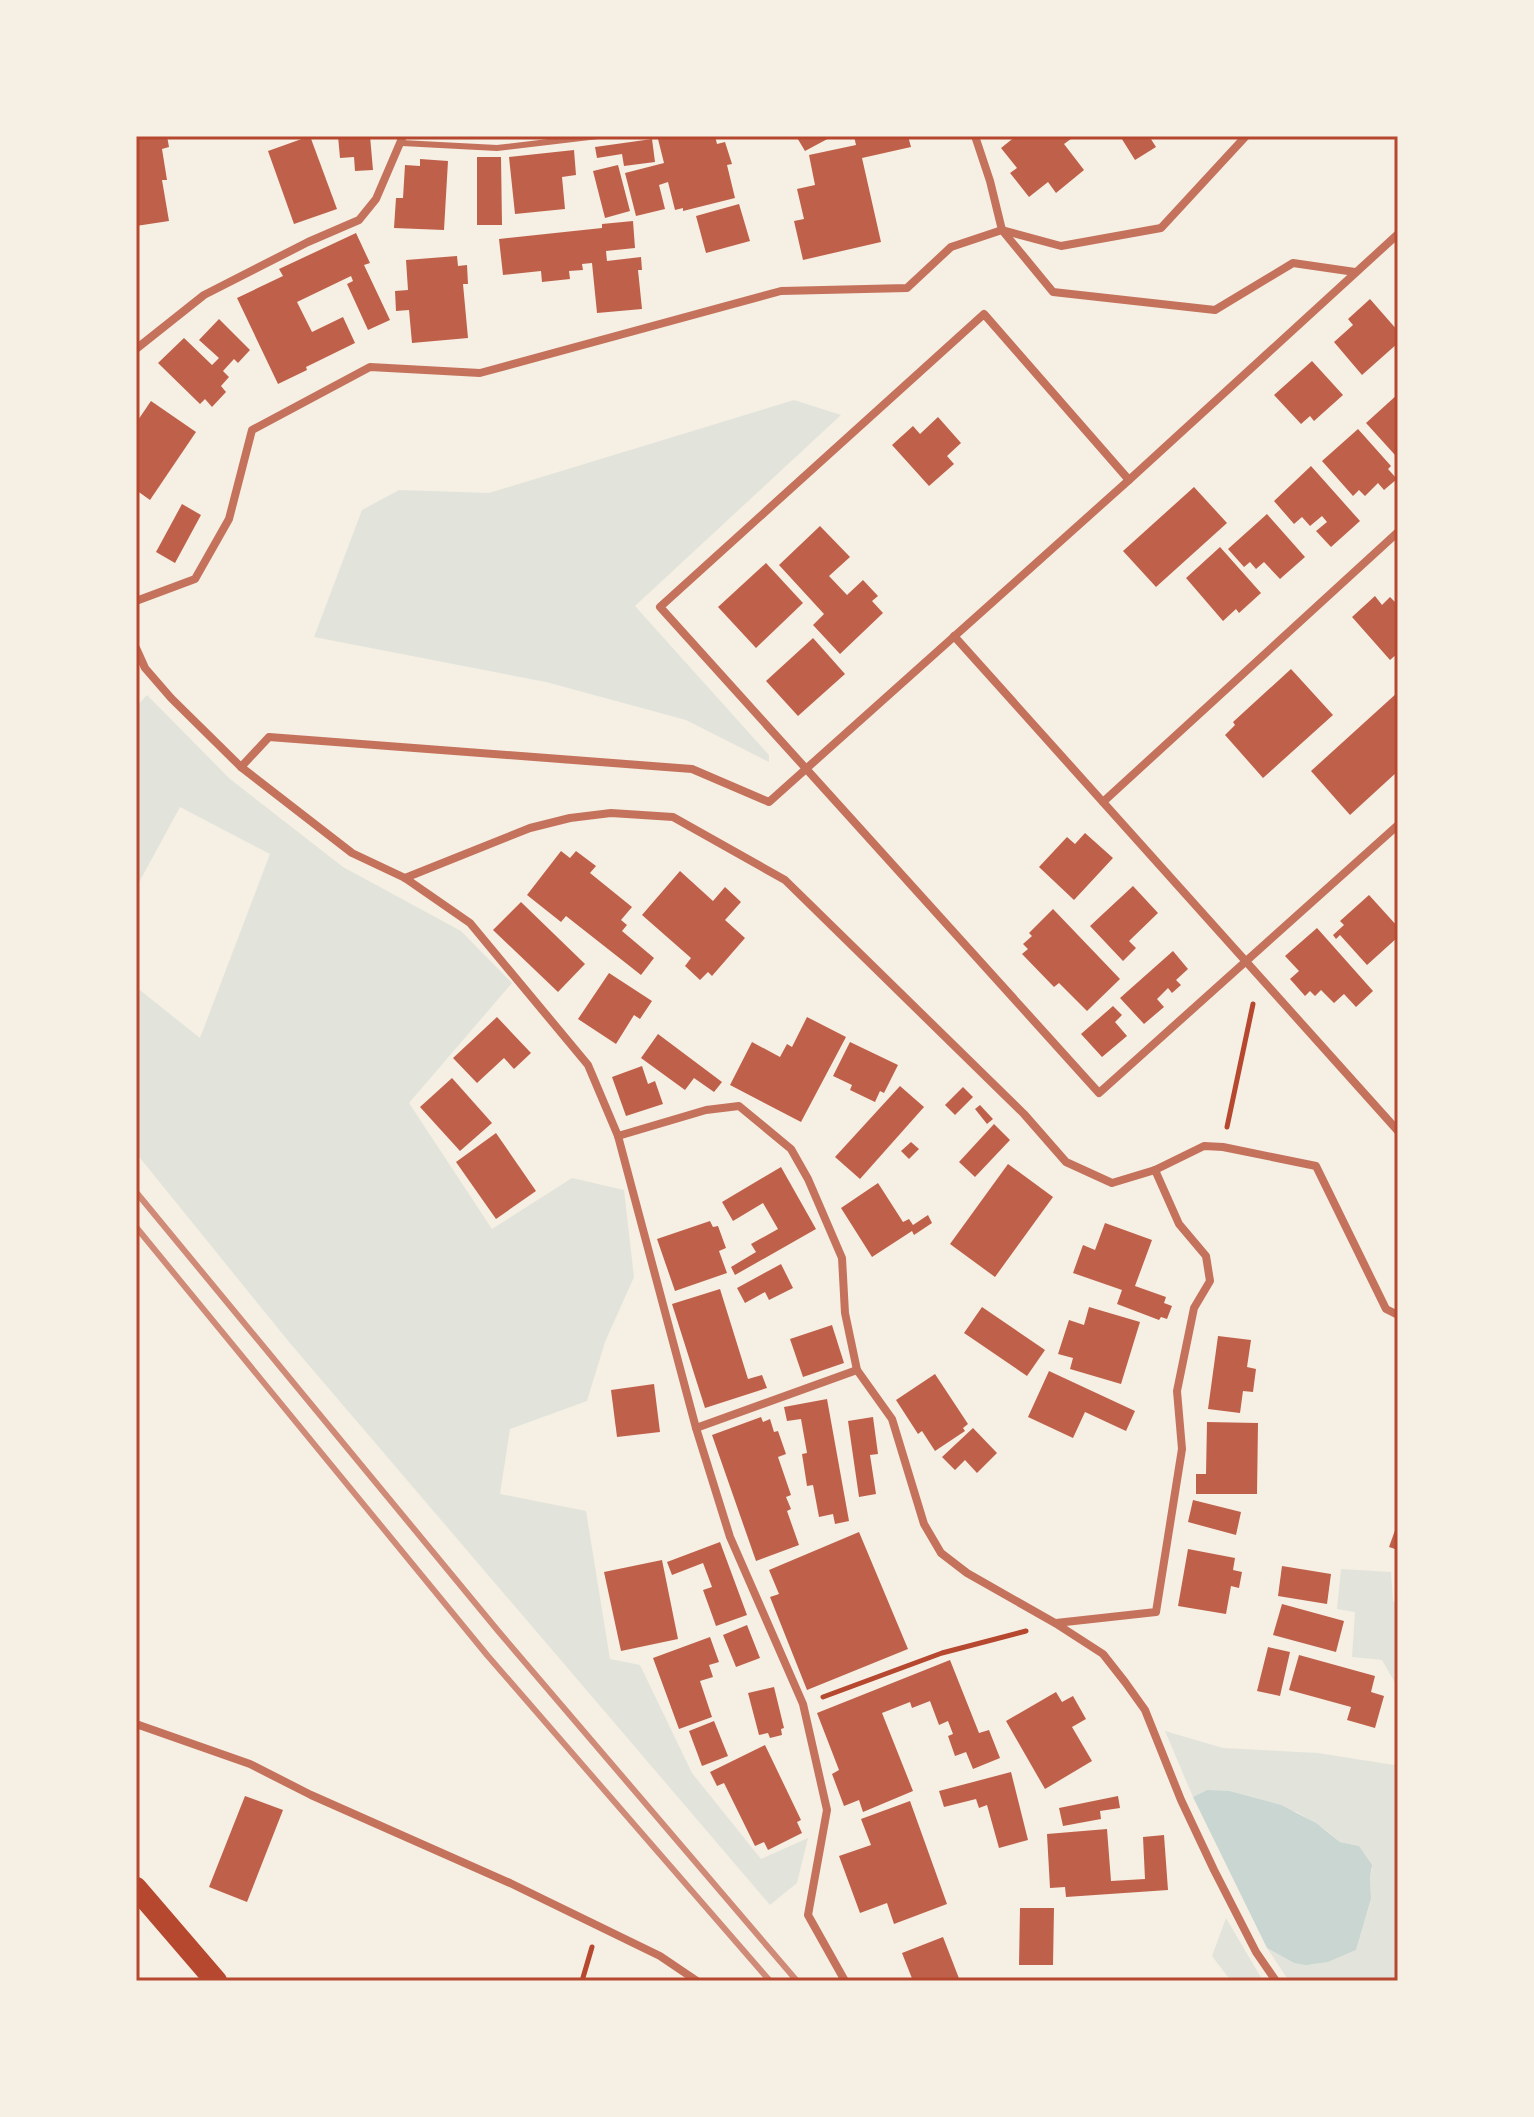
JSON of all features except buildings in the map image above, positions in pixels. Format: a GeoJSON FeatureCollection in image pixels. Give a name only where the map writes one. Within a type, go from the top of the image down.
{"type":"FeatureCollection","features":[{"type":"Feature","properties":{"kind":"highway"},"geometry":{"type":"LineString","coordinates":[[136,1888],[216,1981]]}},
{"type":"Feature","properties":{"kind":"street"},"geometry":{"type":"LineString","coordinates":[[975,136],[1002,230],[1053,292],[1215,310],[1293,263],[1355,272]]}},
{"type":"Feature","properties":{"kind":"street"},"geometry":{"type":"LineString","coordinates":[[136,601],[195,579],[229,519],[252,430],[370,367],[480,373],[781,291],[907,288],[951,247],[1002,230],[1061,246],[1161,228],[1246,136]]}},
{"type":"Feature","properties":{"kind":"street"},"geometry":{"type":"LineString","coordinates":[[136,347],[204,295],[308,242],[359,220],[376,199],[402,140]]}},
{"type":"Feature","properties":{"kind":"street"},"geometry":{"type":"LineString","coordinates":[[241,767],[269,737],[692,769],[769,802],[1398,234]]}},
{"type":"Feature","properties":{"kind":"street"},"geometry":{"type":"LineString","coordinates":[[1129,480],[984,314],[660,607],[1099,1093],[1398,825]]}},
{"type":"Feature","properties":{"kind":"street"},"geometry":{"type":"LineString","coordinates":[[1103,802],[1398,532]]}},
{"type":"Feature","properties":{"kind":"street"},"geometry":{"type":"LineString","coordinates":[[954,636],[1396,1125]]}},
{"type":"Feature","properties":{"kind":"street"},"geometry":{"type":"LineString","coordinates":[[136,648],[145,668],[171,698],[241,767],[352,853],[405,878],[470,923],[588,1065],[618,1136],[696,1428],[730,1537],[803,1704],[827,1810],[808,1915],[845,1981]]}},
{"type":"Feature","properties":{"kind":"street"},"geometry":{"type":"LineString","coordinates":[[405,878],[530,828],[570,818],[611,813],[673,817],[785,880],[1024,1114],[1066,1162],[1112,1183],[1155,1170],[1204,1146],[1316,1166],[1386,1309],[1398,1315]]}},
{"type":"Feature","properties":{"kind":"street"},"geometry":{"type":"LineString","coordinates":[[618,1136],[706,1110],[739,1106],[791,1149],[808,1179],[842,1258],[845,1313],[857,1370],[892,1419],[924,1524],[941,1553],[967,1573],[1103,1654],[1145,1710],[1181,1800],[1214,1870],[1256,1952],[1276,1981]]}},
{"type":"Feature","properties":{"kind":"street"},"geometry":{"type":"LineString","coordinates":[[1055,1623],[1156,1612],[1182,1449],[1177,1391],[1194,1308],[1210,1281],[1206,1256],[1179,1224],[1155,1170]]}},
{"type":"Feature","properties":{"kind":"street"},"geometry":{"type":"LineString","coordinates":[[696,1428],[857,1370]]}},
{"type":"Feature","properties":{"kind":"street"},"geometry":{"type":"LineString","coordinates":[[136,1724],[250,1764],[311,1795],[510,1883],[660,1956],[697,1981]]}},
{"type":"Feature","properties":{"kind":"lane"},"geometry":{"type":"LineString","coordinates":[[402,140],[497,148],[598,136]]}},
{"type":"Feature","properties":{"kind":"path"},"geometry":{"type":"LineString","coordinates":[[1223,1147],[1254,1000]]}},
{"type":"Feature","properties":{"kind":"path"},"geometry":{"type":"LineString","coordinates":[[803,1704],[942,1653],[1055,1623]]}},
{"type":"Feature","properties":{"kind":"path"},"geometry":{"type":"LineString","coordinates":[[582,1981],[598,1926]]}},
{"type":"Feature","properties":{"kind":"shaded area"},"geometry":{"type":"Polygon","coordinates":[[[794,400],[841,415],[635,606],[769,755],[769,762],[686,720],[546,682],[314,637],[362,510],[399,490],[489,493],[794,400]]]}},
{"type":"Feature","properties":{"kind":"shaded area"},"geometry":{"type":"Polygon","coordinates":[[[147,695],[230,779],[343,867],[461,931],[512,983],[409,1103],[492,1229],[572,1178],[624,1190],[634,1277],[605,1342],[587,1401],[510,1429],[500,1494],[586,1511],[610,1659],[640,1665],[692,1773],[761,1859],[808,1838],[797,1883],[770,1905],[289,1342],[136,1153],[136,987],[200,1038],[270,854],[180,807],[136,888],[136,707],[147,695]]]}},
{"type":"Feature","properties":{"kind":"shaded area"},"geometry":{"type":"Polygon","coordinates":[[[1341,1569],[1391,1572],[1393,1601],[1398,1604],[1398,1688],[1382,1660],[1352,1657],[1355,1612],[1337,1609],[1341,1569]]]}},
{"type":"Feature","properties":{"kind":"shaded area"},"geometry":{"type":"Polygon","coordinates":[[[1165,1731],[1223,1748],[1318,1753],[1394,1765],[1398,1751],[1398,1981],[1289,1981],[1267,1948],[1294,1963],[1328,1962],[1356,1950],[1371,1900],[1372,1869],[1359,1846],[1340,1842],[1297,1812],[1207,1790],[1193,1797],[1165,1731]]]}},
{"type":"Feature","properties":{"kind":"shaded area"},"geometry":{"type":"Polygon","coordinates":[[[1207,1790],[1229,1791],[1281,1805],[1316,1823],[1340,1842],[1359,1846],[1372,1865],[1371,1899],[1356,1950],[1328,1962],[1306,1965],[1294,1963],[1267,1948],[1193,1797],[1207,1790]]]}},
{"type":"Feature","properties":{"kind":"shaded area"},"geometry":{"type":"Polygon","coordinates":[[[1226,1918],[1263,1981],[1231,1981],[1212,1956],[1226,1918]]]}},
{"type":"Feature","properties":{"kind":"railway"},"geometry":{"type":"LineString","coordinates":[[136,1192],[499,1632],[797,1981]]}},
{"type":"Feature","properties":{"kind":"railway"},"geometry":{"type":"LineString","coordinates":[[136,1227],[487,1655],[770,1981]]}}]}
